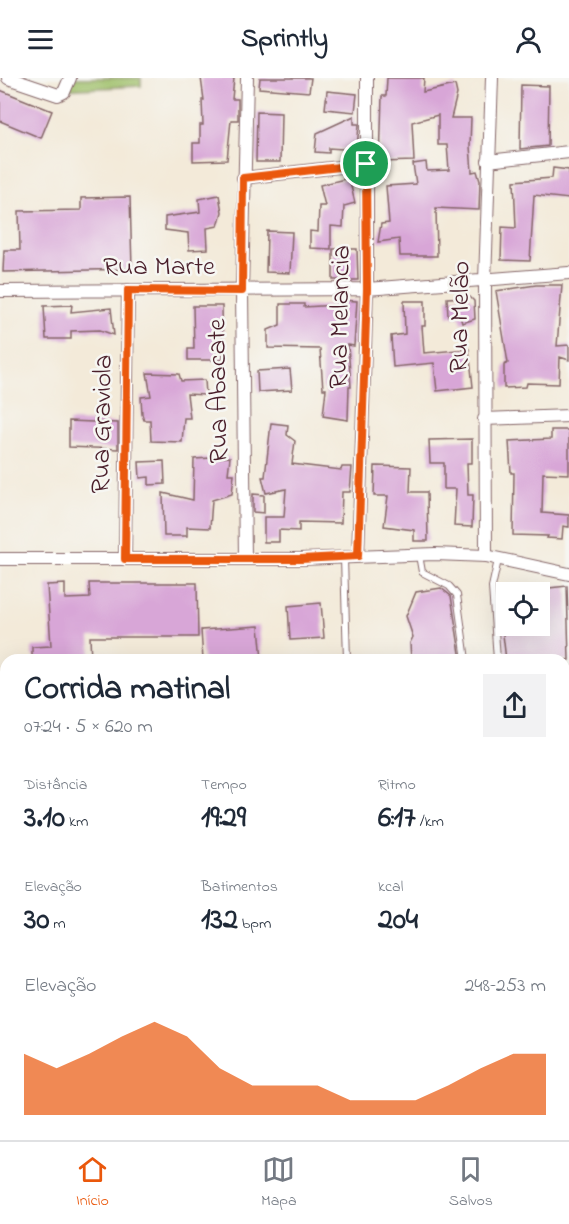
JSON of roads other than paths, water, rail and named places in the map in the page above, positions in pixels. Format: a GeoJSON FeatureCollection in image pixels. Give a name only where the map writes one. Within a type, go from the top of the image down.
{"type":"FeatureCollection","features":[{"type":"Feature","properties":{"kind":"street"},"geometry":{"type":"LineString","coordinates":[[8,78],[58,95],[64,92],[70,78]]}},
{"type":"Feature","properties":{"kind":"street","name":"Rua Abacate"},"geometry":{"type":"LineString","coordinates":[[245,559],[242,291],[243,178],[248,78]]}},
{"type":"Feature","properties":{"kind":"street","name":"Rua Melancia"},"geometry":{"type":"LineString","coordinates":[[358,556],[367,289],[367,78]]}},
{"type":"Feature","properties":{"kind":"street","name":"Rua Melão"},"geometry":{"type":"LineString","coordinates":[[486,556],[485,281],[492,78]]}},
{"type":"Feature","properties":{"kind":"street"},"geometry":{"type":"LineString","coordinates":[[488,161],[569,152]]}},
{"type":"Feature","properties":{"kind":"street"},"geometry":{"type":"LineString","coordinates":[[243,178],[366,164]]}},
{"type":"Feature","properties":{"kind":"street","name":"Rua Marte"},"geometry":{"type":"LineString","coordinates":[[0,291],[367,289],[569,273]]}},
{"type":"Feature","properties":{"kind":"street","name":"Rua Graviola"},"geometry":{"type":"LineString","coordinates":[[125,559],[128,290]]}},
{"type":"Feature","properties":{"kind":"street"},"geometry":{"type":"LineString","coordinates":[[484,419],[569,416]]}},
{"type":"Feature","properties":{"kind":"street"},"geometry":{"type":"LineString","coordinates":[[0,559],[245,559],[419,554],[486,556],[569,574]]}},
{"type":"Feature","properties":{"kind":"lane"},"geometry":{"type":"LineString","coordinates":[[419,554],[422,572],[449,586],[457,595],[465,654]]}},
{"type":"Feature","properties":{"kind":"lane"},"geometry":{"type":"LineString","coordinates":[[344,557],[347,654]]}},
{"type":"Feature","properties":{"kind":"lane"},"geometry":{"type":"LineString","coordinates":[[497,654],[492,587],[498,560]]}}]}
